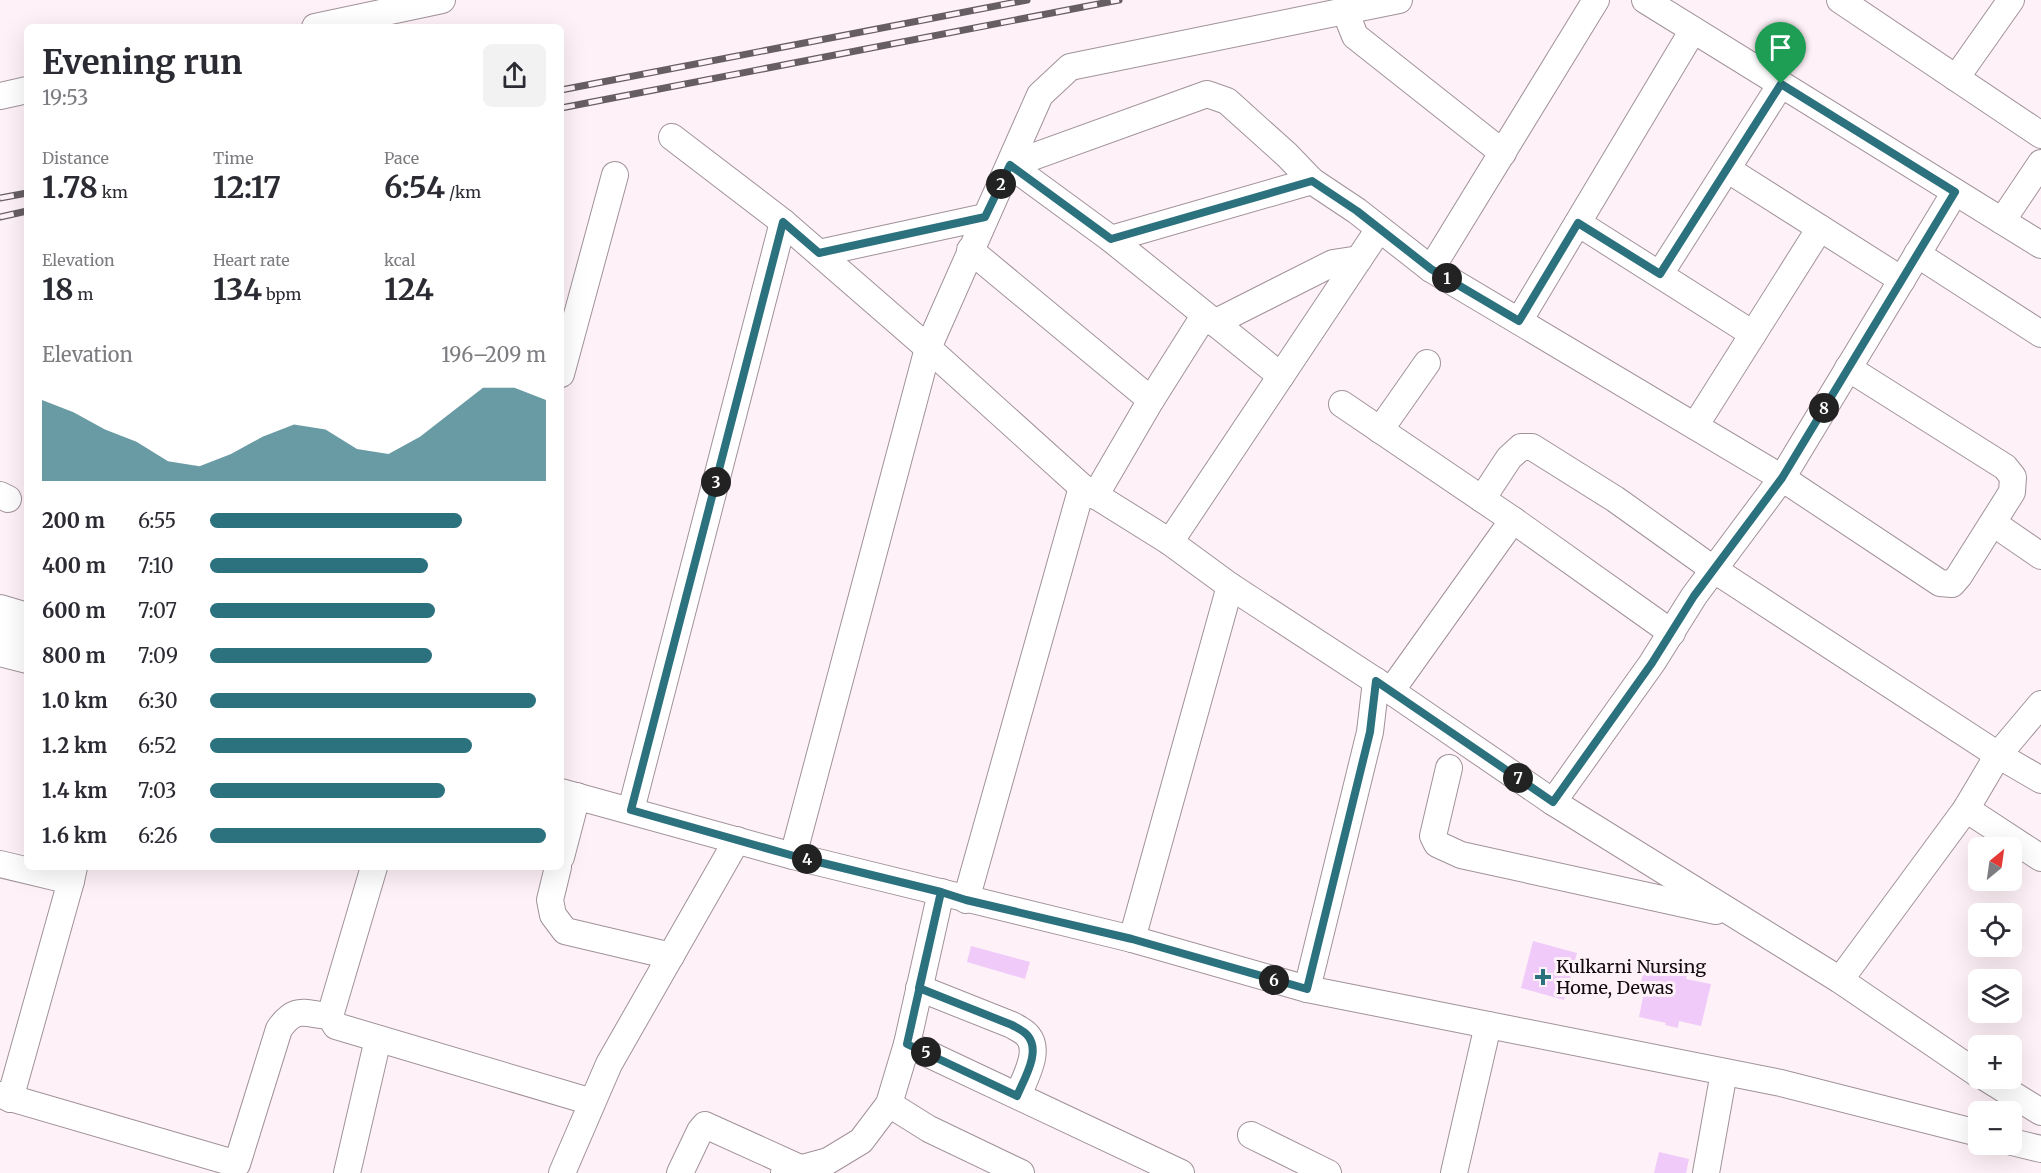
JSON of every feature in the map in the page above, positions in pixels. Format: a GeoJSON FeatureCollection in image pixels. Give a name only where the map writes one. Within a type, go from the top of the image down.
{"type":"FeatureCollection","features":[{"type":"Feature","properties":{"kind":"street"},"geometry":{"type":"LineString","coordinates":[[324,24],[372,7],[442,0]]}},
{"type":"Feature","properties":{"kind":"street"},"geometry":{"type":"LineString","coordinates":[[794,856],[928,348],[1040,95],[1070,67],[1399,0]]}},
{"type":"Feature","properties":{"kind":"street"},"geometry":{"type":"LineString","coordinates":[[1431,269],[1596,0]]}},
{"type":"Feature","properties":{"kind":"street"},"geometry":{"type":"LineString","coordinates":[[1646,0],[2041,245]]}},
{"type":"Feature","properties":{"kind":"street"},"geometry":{"type":"LineString","coordinates":[[1956,78],[2011,0]]}},
{"type":"Feature","properties":{"kind":"street"},"geometry":{"type":"LineString","coordinates":[[1846,2],[2041,135]]}},
{"type":"Feature","properties":{"kind":"street"},"geometry":{"type":"LineString","coordinates":[[1345,11],[1354,36],[1503,153]]}},
{"type":"Feature","properties":{"kind":"street"},"geometry":{"type":"LineString","coordinates":[[1519,321],[1693,30]]}},
{"type":"Feature","properties":{"kind":"street"},"geometry":{"type":"LineString","coordinates":[[1660,274],[1781,84]]}},
{"type":"Feature","properties":{"kind":"street"},"geometry":{"type":"LineString","coordinates":[[0,96],[24,91]]}},
{"type":"Feature","properties":{"kind":"street"},"geometry":{"type":"LineString","coordinates":[[1010,165],[1207,94],[1227,100],[1312,181],[1357,211],[1431,269],[1782,478],[1940,584],[1952,584],[2012,492],[2013,477],[2005,466],[1848,368]]}},
{"type":"Feature","properties":{"kind":"street"},"geometry":{"type":"LineString","coordinates":[[672,137],[783,222],[1088,491],[1170,542],[1230,586],[1384,686],[1553,802],[1840,980],[1968,1067]]}},
{"type":"Feature","properties":{"kind":"street"},"geometry":{"type":"LineString","coordinates":[[2002,221],[2041,163]]}},
{"type":"Feature","properties":{"kind":"street"},"geometry":{"type":"LineString","coordinates":[[1010,165],[1111,239],[1281,376]]}},
{"type":"Feature","properties":{"kind":"street"},"geometry":{"type":"LineString","coordinates":[[1727,169],[1902,280]]}},
{"type":"Feature","properties":{"kind":"street"},"geometry":{"type":"LineString","coordinates":[[564,363],[615,176]]}},
{"type":"Feature","properties":{"kind":"street"},"geometry":{"type":"LineString","coordinates":[[1111,239],[1312,181]]}},
{"type":"Feature","properties":{"kind":"street"},"geometry":{"type":"LineString","coordinates":[[1553,802],[1672,633],[1713,569],[1782,478],[1955,192]]}},
{"type":"Feature","properties":{"kind":"street"},"geometry":{"type":"LineString","coordinates":[[819,253],[985,217]]}},
{"type":"Feature","properties":{"kind":"street"},"geometry":{"type":"LineString","coordinates":[[631,810],[783,222]]}},
{"type":"Feature","properties":{"kind":"street"},"geometry":{"type":"LineString","coordinates":[[1578,223],[1753,334]]}},
{"type":"Feature","properties":{"kind":"street"},"geometry":{"type":"LineString","coordinates":[[1695,426],[1820,228]]}},
{"type":"Feature","properties":{"kind":"street"},"geometry":{"type":"LineString","coordinates":[[1170,542],[1379,229]]}},
{"type":"Feature","properties":{"kind":"street"},"geometry":{"type":"LineString","coordinates":[[970,250],[1151,400]]}},
{"type":"Feature","properties":{"kind":"street"},"geometry":{"type":"LineString","coordinates":[[1917,254],[2041,334]]}},
{"type":"Feature","properties":{"kind":"street"},"geometry":{"type":"LineString","coordinates":[[966,900],[1088,491],[1209,319],[1333,263],[1359,259]]}},
{"type":"Feature","properties":{"kind":"street"},"geometry":{"type":"LineString","coordinates":[[1380,430],[1427,363]]}},
{"type":"Feature","properties":{"kind":"street"},"geometry":{"type":"LineString","coordinates":[[1342,404],[1514,520],[1672,633]]}},
{"type":"Feature","properties":{"kind":"street"},"geometry":{"type":"LineString","coordinates":[[1482,499],[1509,458],[1521,447],[1532,447],[1615,500],[1713,569],[1998,755],[2041,780]]}},
{"type":"Feature","properties":{"kind":"street"},"geometry":{"type":"LineString","coordinates":[[1307,989],[1370,732],[1384,686],[1514,520]]}},
{"type":"Feature","properties":{"kind":"street"},"geometry":{"type":"LineString","coordinates":[[1993,523],[2041,556]]}},
{"type":"Feature","properties":{"kind":"street"},"geometry":{"type":"LineString","coordinates":[[1132,939],[1230,586]]}},
{"type":"Feature","properties":{"kind":"street"},"geometry":{"type":"LineString","coordinates":[[0,608],[24,615]]}},
{"type":"Feature","properties":{"kind":"street"},"geometry":{"type":"LineString","coordinates":[[0,628],[24,634]]}},
{"type":"Feature","properties":{"kind":"street"},"geometry":{"type":"LineString","coordinates":[[0,652],[24,659]]}},
{"type":"Feature","properties":{"kind":"street"},"geometry":{"type":"LineString","coordinates":[[1840,980],[1966,809],[1998,755],[2041,704]]}},
{"type":"Feature","properties":{"kind":"street"},"geometry":{"type":"LineString","coordinates":[[1449,768],[1433,836],[1437,844],[1461,855],[1733,915]]}},
{"type":"Feature","properties":{"kind":"street"},"geometry":{"type":"LineString","coordinates":[[564,833],[569,794],[794,856],[1132,939],[1307,989],[1781,1083],[1968,1130]]}},
{"type":"Feature","properties":{"kind":"street"},"geometry":{"type":"LineString","coordinates":[[1966,809],[2041,858]]}},
{"type":"Feature","properties":{"kind":"street"},"geometry":{"type":"LineString","coordinates":[[561,1173],[609,1064],[737,840]]}},
{"type":"Feature","properties":{"kind":"street"},"geometry":{"type":"LineString","coordinates":[[0,864],[24,867]]}},
{"type":"Feature","properties":{"kind":"street"},"geometry":{"type":"LineString","coordinates":[[44,870],[73,874],[5,1097],[236,1169],[279,1029],[288,1017],[295,1013],[330,1016]]}},
{"type":"Feature","properties":{"kind":"street"},"geometry":{"type":"LineString","coordinates":[[373,870],[330,1016],[336,1026],[592,1102]]}},
{"type":"Feature","properties":{"kind":"street"},"geometry":{"type":"LineString","coordinates":[[557,870],[550,900],[552,915],[565,931],[671,957]]}},
{"type":"Feature","properties":{"kind":"street"},"geometry":{"type":"LineString","coordinates":[[680,1173],[705,1125],[792,1171],[828,1161],[861,1141],[889,1104],[907,1044],[941,892]]}},
{"type":"Feature","properties":{"kind":"street"},"geometry":{"type":"LineString","coordinates":[[919,988],[1012,1025],[1030,1038],[1034,1052],[1017,1096]]}},
{"type":"Feature","properties":{"kind":"street"},"geometry":{"type":"LineString","coordinates":[[1454,1173],[1488,1025]]}},
{"type":"Feature","properties":{"kind":"street"},"geometry":{"type":"LineString","coordinates":[[347,1173],[378,1040]]}},
{"type":"Feature","properties":{"kind":"street"},"geometry":{"type":"LineString","coordinates":[[907,1044],[1181,1173]]}},
{"type":"Feature","properties":{"kind":"street"},"geometry":{"type":"LineString","coordinates":[[1706,1173],[1724,1072]]}},
{"type":"Feature","properties":{"kind":"street"},"geometry":{"type":"LineString","coordinates":[[2004,1089],[2041,1112]]}},
{"type":"Feature","properties":{"kind":"street"},"geometry":{"type":"LineString","coordinates":[[889,1104],[929,1129],[1021,1173]]}},
{"type":"Feature","properties":{"kind":"street"},"geometry":{"type":"LineString","coordinates":[[1251,1135],[1328,1173]]}},
{"type":"Feature","properties":{"kind":"street"},"geometry":{"type":"LineString","coordinates":[[2022,1144],[2041,1149]]}},
{"type":"Feature","properties":{"kind":"building"},"geometry":{"type":"Polygon","coordinates":[[[1533,941],[1577,953],[1564,1000],[1521,988],[1533,941]]]}},
{"type":"Feature","properties":{"kind":"building"},"geometry":{"type":"Polygon","coordinates":[[[971,946],[1030,962],[1025,979],[967,962],[971,946]]]}},
{"type":"Feature","properties":{"kind":"building"},"geometry":{"type":"Polygon","coordinates":[[[1645,966],[1672,973],[1673,968],[1688,972],[1686,979],[1711,984],[1701,1026],[1679,1021],[1678,1028],[1639,1017],[1645,987],[1640,986],[1645,966]]]}},
{"type":"Feature","properties":{"kind":"building"},"geometry":{"type":"Polygon","coordinates":[[[1659,1152],[1689,1159],[1686,1173],[1654,1173],[1659,1152]]]}},
{"type":"Feature","properties":{"kind":"railway"},"geometry":{"type":"LineString","coordinates":[[564,89],[1027,0]]}},
{"type":"Feature","properties":{"kind":"railway"},"geometry":{"type":"LineString","coordinates":[[564,107],[1119,0]]}},
{"type":"Feature","properties":{"kind":"railway"},"geometry":{"type":"LineString","coordinates":[[0,198],[24,194]]}},
{"type":"Feature","properties":{"kind":"railway"},"geometry":{"type":"LineString","coordinates":[[0,217],[24,212]]}},
{"type":"Feature","properties":{"kind":"place","name":"Kulkarni Nursing Home, Dewas"},"geometry":{"type":"Point","coordinates":[1543,977]}},
{"type":"Feature","properties":{"kind":"route"},"geometry":{"type":"LineString","coordinates":[[1781,84],[1660,274],[1578,223],[1519,321],[1431,269],[1357,211],[1312,181],[1111,239],[1010,165],[985,217],[819,253],[783,222],[631,810],[794,856],[941,892],[919,988],[1012,1025],[1030,1038],[1034,1052],[1017,1096],[907,1044],[941,892],[1132,939],[1307,989],[1370,732],[1376,681],[1553,802],[1652,663],[1694,596],[1782,478],[1955,192],[1781,84]]}}]}
